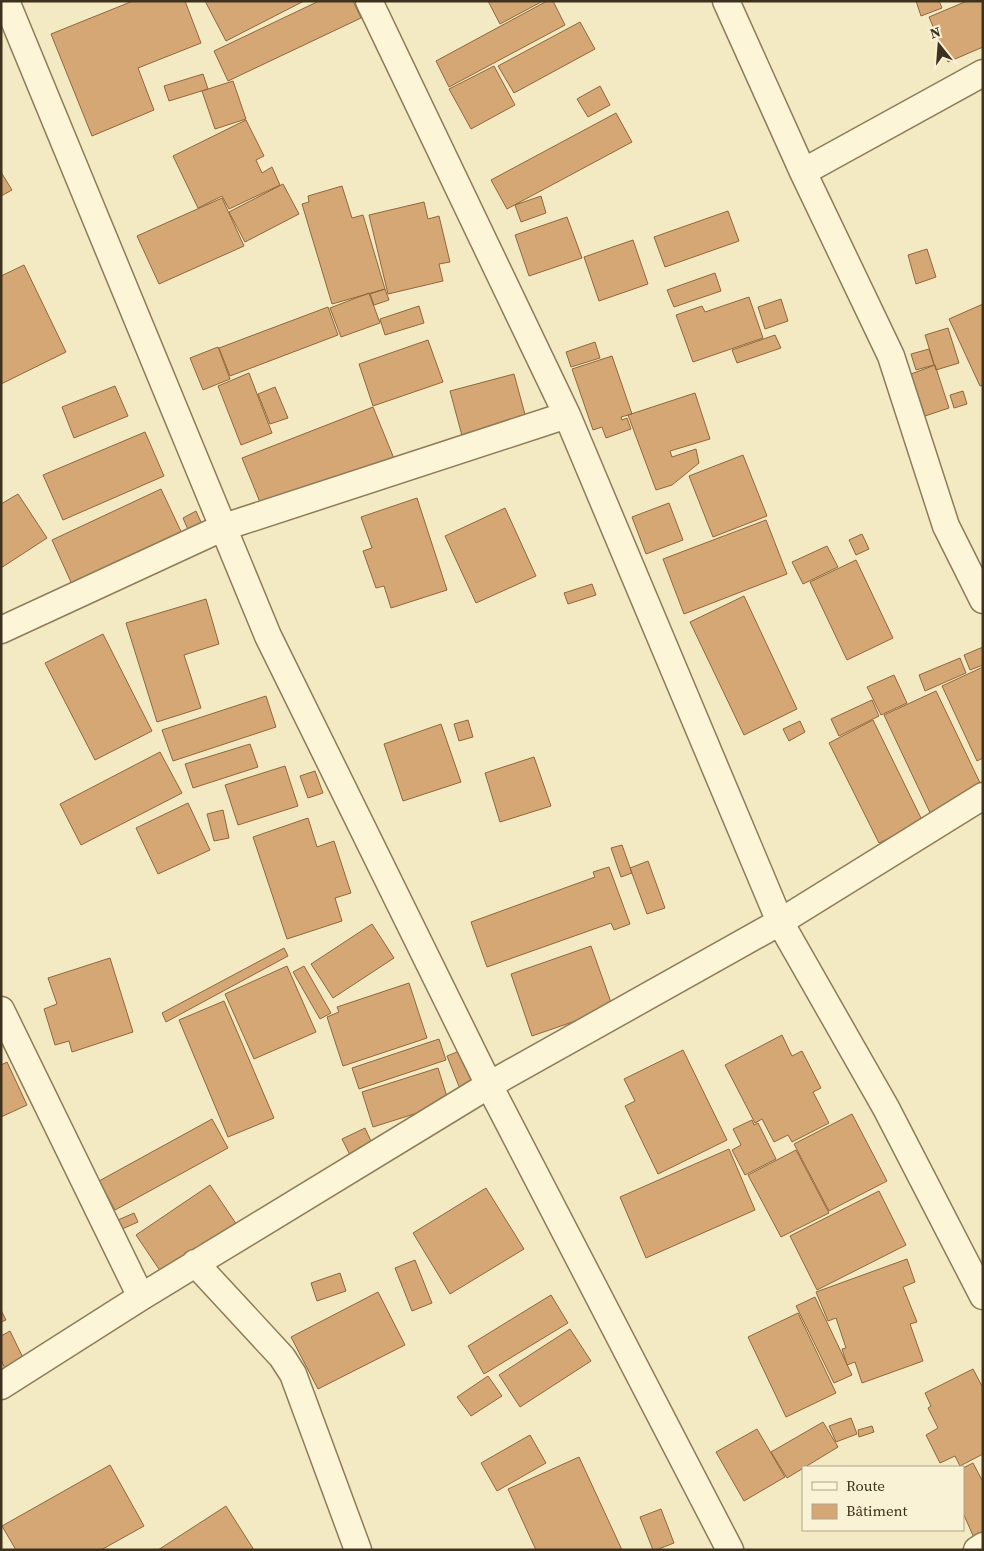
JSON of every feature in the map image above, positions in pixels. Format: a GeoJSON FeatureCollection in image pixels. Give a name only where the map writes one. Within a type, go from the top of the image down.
{"type":"FeatureCollection","features":[{"type":"Feature","properties":{"kind":"street"},"geometry":{"type":"LineString","coordinates":[[6,1],[268,636],[490,1085],[730,1550]]}},
{"type":"Feature","properties":{"kind":"street"},"geometry":{"type":"LineString","coordinates":[[369,1],[567,415],[780,922],[886,1108],[983,1296]]}},
{"type":"Feature","properties":{"kind":"street"},"geometry":{"type":"LineString","coordinates":[[726,1],[803,172],[891,356],[946,526],[983,600]]}},
{"type":"Feature","properties":{"kind":"street"},"geometry":{"type":"LineString","coordinates":[[803,172],[983,73]]}},
{"type":"Feature","properties":{"kind":"street"},"geometry":{"type":"LineString","coordinates":[[1,630],[224,527],[567,415]]}},
{"type":"Feature","properties":{"kind":"street"},"geometry":{"type":"LineString","coordinates":[[1,1386],[141,1297],[490,1085],[780,922],[983,796]]}},
{"type":"Feature","properties":{"kind":"street"},"geometry":{"type":"LineString","coordinates":[[1,1010],[141,1297]]}},
{"type":"Feature","properties":{"kind":"street"},"geometry":{"type":"LineString","coordinates":[[195,1264],[282,1357],[293,1374],[358,1550]]}},
{"type":"Feature","properties":{"kind":"street"},"geometry":{"type":"LineString","coordinates":[[977,1550],[983,1546]]}},
{"type":"Feature","properties":{"kind":"building"},"geometry":{"type":"Polygon","coordinates":[[[133,1],[185,1],[201,43],[138,68],[154,110],[92,136],[51,34],[133,1]]]}},
{"type":"Feature","properties":{"kind":"building"},"geometry":{"type":"Polygon","coordinates":[[[205,1],[304,1],[226,41],[205,1]]]}},
{"type":"Feature","properties":{"kind":"building"},"geometry":{"type":"Polygon","coordinates":[[[319,1],[353,1],[361,18],[228,81],[214,51],[319,1]]]}},
{"type":"Feature","properties":{"kind":"building"},"geometry":{"type":"Polygon","coordinates":[[[488,1],[543,1],[500,24],[488,1]]]}},
{"type":"Feature","properties":{"kind":"building"},"geometry":{"type":"Polygon","coordinates":[[[547,1],[553,1],[565,25],[449,87],[436,61],[547,1]]]}},
{"type":"Feature","properties":{"kind":"building"},"geometry":{"type":"Polygon","coordinates":[[[916,1],[939,1],[942,8],[921,16],[916,1]]]}},
{"type":"Feature","properties":{"kind":"building"},"geometry":{"type":"Polygon","coordinates":[[[967,1],[983,1],[983,47],[948,62],[929,17],[967,1]]]}},
{"type":"Feature","properties":{"kind":"building"},"geometry":{"type":"Polygon","coordinates":[[[580,22],[595,49],[514,93],[498,66],[580,22]]]}},
{"type":"Feature","properties":{"kind":"building"},"geometry":{"type":"Polygon","coordinates":[[[494,66],[515,105],[471,129],[449,89],[494,66]]]}},
{"type":"Feature","properties":{"kind":"building"},"geometry":{"type":"Polygon","coordinates":[[[203,74],[208,89],[169,101],[164,86],[203,74]]]}},
{"type":"Feature","properties":{"kind":"building"},"geometry":{"type":"Polygon","coordinates":[[[233,81],[246,119],[215,129],[202,91],[233,81]]]}},
{"type":"Feature","properties":{"kind":"building"},"geometry":{"type":"Polygon","coordinates":[[[600,86],[610,105],[588,117],[577,99],[600,86]]]}},
{"type":"Feature","properties":{"kind":"building"},"geometry":{"type":"Polygon","coordinates":[[[616,113],[632,142],[507,209],[491,180],[616,113]]]}},
{"type":"Feature","properties":{"kind":"building"},"geometry":{"type":"Polygon","coordinates":[[[246,120],[264,156],[256,160],[262,173],[272,167],[280,185],[229,209],[222,196],[198,208],[173,156],[246,120]]]}},
{"type":"Feature","properties":{"kind":"building"},"geometry":{"type":"Polygon","coordinates":[[[1,172],[12,190],[1,196],[1,172]]]}},
{"type":"Feature","properties":{"kind":"building"},"geometry":{"type":"Polygon","coordinates":[[[283,184],[299,214],[245,242],[229,212],[283,184]]]}},
{"type":"Feature","properties":{"kind":"building"},"geometry":{"type":"Polygon","coordinates":[[[342,186],[352,218],[363,215],[385,289],[332,304],[302,204],[309,202],[308,196],[342,186]]]}},
{"type":"Feature","properties":{"kind":"building"},"geometry":{"type":"Polygon","coordinates":[[[541,196],[546,213],[521,222],[515,205],[541,196]]]}},
{"type":"Feature","properties":{"kind":"building"},"geometry":{"type":"Polygon","coordinates":[[[222,198],[244,246],[159,284],[137,236],[222,198]]]}},
{"type":"Feature","properties":{"kind":"building"},"geometry":{"type":"Polygon","coordinates":[[[424,202],[428,219],[439,216],[450,262],[439,264],[443,281],[388,294],[369,215],[424,202]]]}},
{"type":"Feature","properties":{"kind":"building"},"geometry":{"type":"Polygon","coordinates":[[[728,211],[739,241],[665,267],[654,237],[728,211]]]}},
{"type":"Feature","properties":{"kind":"building"},"geometry":{"type":"Polygon","coordinates":[[[567,217],[582,258],[529,276],[515,235],[567,217]]]}},
{"type":"Feature","properties":{"kind":"building"},"geometry":{"type":"Polygon","coordinates":[[[633,240],[648,284],[599,301],[584,257],[633,240]]]}},
{"type":"Feature","properties":{"kind":"building"},"geometry":{"type":"Polygon","coordinates":[[[927,249],[936,277],[916,284],[908,255],[927,249]]]}},
{"type":"Feature","properties":{"kind":"building"},"geometry":{"type":"Polygon","coordinates":[[[24,265],[66,352],[1,384],[1,276],[24,265]]]}},
{"type":"Feature","properties":{"kind":"building"},"geometry":{"type":"Polygon","coordinates":[[[715,273],[721,291],[674,307],[667,290],[715,273]]]}},
{"type":"Feature","properties":{"kind":"building"},"geometry":{"type":"Polygon","coordinates":[[[385,289],[389,300],[374,305],[370,294],[385,289]]]}},
{"type":"Feature","properties":{"kind":"building"},"geometry":{"type":"Polygon","coordinates":[[[369,293],[380,323],[341,337],[330,308],[369,293]]]}},
{"type":"Feature","properties":{"kind":"building"},"geometry":{"type":"Polygon","coordinates":[[[749,297],[763,338],[693,362],[676,315],[702,306],[705,312],[749,297]]]}},
{"type":"Feature","properties":{"kind":"building"},"geometry":{"type":"Polygon","coordinates":[[[781,299],[788,321],[765,329],[758,307],[781,299]]]}},
{"type":"Feature","properties":{"kind":"building"},"geometry":{"type":"Polygon","coordinates":[[[983,304],[983,385],[980,386],[949,319],[983,304]]]}},
{"type":"Feature","properties":{"kind":"building"},"geometry":{"type":"Polygon","coordinates":[[[419,306],[424,323],[385,335],[380,319],[419,306]]]}},
{"type":"Feature","properties":{"kind":"building"},"geometry":{"type":"Polygon","coordinates":[[[328,307],[338,335],[230,376],[219,348],[328,307]]]}},
{"type":"Feature","properties":{"kind":"building"},"geometry":{"type":"Polygon","coordinates":[[[948,328],[959,363],[936,370],[925,335],[948,328]]]}},
{"type":"Feature","properties":{"kind":"building"},"geometry":{"type":"Polygon","coordinates":[[[775,335],[781,348],[737,363],[732,350],[775,335]]]}},
{"type":"Feature","properties":{"kind":"building"},"geometry":{"type":"Polygon","coordinates":[[[428,340],[443,382],[373,406],[359,364],[428,340]]]}},
{"type":"Feature","properties":{"kind":"building"},"geometry":{"type":"Polygon","coordinates":[[[595,342],[600,358],[571,367],[566,352],[595,342]]]}},
{"type":"Feature","properties":{"kind":"building"},"geometry":{"type":"Polygon","coordinates":[[[218,347],[230,379],[203,390],[190,358],[218,347]]]}},
{"type":"Feature","properties":{"kind":"building"},"geometry":{"type":"Polygon","coordinates":[[[929,349],[934,365],[916,370],[911,354],[929,349]]]}},
{"type":"Feature","properties":{"kind":"building"},"geometry":{"type":"Polygon","coordinates":[[[612,356],[632,414],[621,417],[622,420],[627,418],[631,429],[606,438],[602,427],[593,430],[572,369],[612,356]]]}},
{"type":"Feature","properties":{"kind":"building"},"geometry":{"type":"Polygon","coordinates":[[[935,365],[949,408],[925,416],[911,374],[935,365]]]}},
{"type":"Feature","properties":{"kind":"building"},"geometry":{"type":"Polygon","coordinates":[[[249,373],[272,433],[241,445],[218,386],[249,373]]]}},
{"type":"Feature","properties":{"kind":"building"},"geometry":{"type":"Polygon","coordinates":[[[514,374],[532,440],[468,458],[450,391],[514,374]]]}},
{"type":"Feature","properties":{"kind":"building"},"geometry":{"type":"Polygon","coordinates":[[[115,386],[128,416],[74,438],[62,407],[115,386]]]}},
{"type":"Feature","properties":{"kind":"building"},"geometry":{"type":"Polygon","coordinates":[[[275,387],[288,418],[270,424],[258,394],[275,387]]]}},
{"type":"Feature","properties":{"kind":"building"},"geometry":{"type":"Polygon","coordinates":[[[963,391],[967,404],[954,408],[950,395],[963,391]]]}},
{"type":"Feature","properties":{"kind":"building"},"geometry":{"type":"Polygon","coordinates":[[[695,393],[710,439],[670,451],[672,457],[696,449],[699,463],[672,485],[656,490],[628,415],[695,393]]]}},
{"type":"Feature","properties":{"kind":"building"},"geometry":{"type":"Polygon","coordinates":[[[373,407],[395,461],[264,512],[242,458],[373,407]]]}},
{"type":"Feature","properties":{"kind":"building"},"geometry":{"type":"Polygon","coordinates":[[[145,432],[164,476],[63,520],[43,475],[145,432]]]}},
{"type":"Feature","properties":{"kind":"building"},"geometry":{"type":"Polygon","coordinates":[[[743,455],[767,516],[713,537],[689,476],[743,455]]]}},
{"type":"Feature","properties":{"kind":"building"},"geometry":{"type":"Polygon","coordinates":[[[161,489],[185,540],[75,591],[52,540],[161,489]]]}},
{"type":"Feature","properties":{"kind":"building"},"geometry":{"type":"Polygon","coordinates":[[[18,494],[47,538],[1,568],[1,504],[18,494]]]}},
{"type":"Feature","properties":{"kind":"building"},"geometry":{"type":"Polygon","coordinates":[[[417,498],[447,590],[391,608],[384,586],[376,588],[363,551],[372,548],[361,517],[417,498]]]}},
{"type":"Feature","properties":{"kind":"building"},"geometry":{"type":"Polygon","coordinates":[[[669,503],[683,540],[646,554],[632,517],[669,503]]]}},
{"type":"Feature","properties":{"kind":"building"},"geometry":{"type":"Polygon","coordinates":[[[505,508],[536,576],[476,603],[445,536],[505,508]]]}},
{"type":"Feature","properties":{"kind":"building"},"geometry":{"type":"Polygon","coordinates":[[[196,511],[209,540],[195,546],[183,518],[196,511]]]}},
{"type":"Feature","properties":{"kind":"building"},"geometry":{"type":"Polygon","coordinates":[[[766,520],[787,574],[684,614],[663,559],[766,520]]]}},
{"type":"Feature","properties":{"kind":"building"},"geometry":{"type":"Polygon","coordinates":[[[862,534],[869,549],[856,555],[849,540],[862,534]]]}},
{"type":"Feature","properties":{"kind":"building"},"geometry":{"type":"Polygon","coordinates":[[[827,546],[838,567],[803,584],[792,562],[827,546]]]}},
{"type":"Feature","properties":{"kind":"building"},"geometry":{"type":"Polygon","coordinates":[[[856,560],[893,638],[847,660],[810,582],[856,560]]]}},
{"type":"Feature","properties":{"kind":"building"},"geometry":{"type":"Polygon","coordinates":[[[592,584],[596,595],[568,604],[564,593],[592,584]]]}},
{"type":"Feature","properties":{"kind":"building"},"geometry":{"type":"Polygon","coordinates":[[[744,596],[797,709],[744,735],[690,622],[744,596]]]}},
{"type":"Feature","properties":{"kind":"building"},"geometry":{"type":"Polygon","coordinates":[[[206,599],[219,644],[184,655],[201,708],[157,722],[126,623],[206,599]]]}},
{"type":"Feature","properties":{"kind":"building"},"geometry":{"type":"Polygon","coordinates":[[[103,634],[152,731],[95,760],[45,663],[103,634]]]}},
{"type":"Feature","properties":{"kind":"building"},"geometry":{"type":"Polygon","coordinates":[[[983,647],[983,665],[970,670],[964,655],[983,647]]]}},
{"type":"Feature","properties":{"kind":"building"},"geometry":{"type":"Polygon","coordinates":[[[960,658],[966,673],[925,691],[919,675],[960,658]]]}},
{"type":"Feature","properties":{"kind":"building"},"geometry":{"type":"Polygon","coordinates":[[[983,667],[983,758],[977,761],[942,686],[983,667]]]}},
{"type":"Feature","properties":{"kind":"building"},"geometry":{"type":"Polygon","coordinates":[[[894,675],[907,703],[881,715],[867,687],[894,675]]]}},
{"type":"Feature","properties":{"kind":"building"},"geometry":{"type":"Polygon","coordinates":[[[936,691],[983,789],[933,819],[884,715],[936,691]]]}},
{"type":"Feature","properties":{"kind":"building"},"geometry":{"type":"Polygon","coordinates":[[[266,696],[276,727],[173,761],[162,730],[266,696]]]}},
{"type":"Feature","properties":{"kind":"building"},"geometry":{"type":"Polygon","coordinates":[[[872,700],[879,716],[839,736],[831,719],[872,700]]]}},
{"type":"Feature","properties":{"kind":"building"},"geometry":{"type":"Polygon","coordinates":[[[468,720],[473,737],[459,741],[454,724],[468,720]]]}},
{"type":"Feature","properties":{"kind":"building"},"geometry":{"type":"Polygon","coordinates":[[[873,720],[923,822],[879,843],[829,743],[873,720]]]}},
{"type":"Feature","properties":{"kind":"building"},"geometry":{"type":"Polygon","coordinates":[[[800,721],[805,732],[789,741],[783,729],[800,721]]]}},
{"type":"Feature","properties":{"kind":"building"},"geometry":{"type":"Polygon","coordinates":[[[441,724],[461,782],[403,801],[384,744],[441,724]]]}},
{"type":"Feature","properties":{"kind":"building"},"geometry":{"type":"Polygon","coordinates":[[[250,744],[258,767],[193,788],[185,764],[250,744]]]}},
{"type":"Feature","properties":{"kind":"building"},"geometry":{"type":"Polygon","coordinates":[[[160,752],[182,793],[81,845],[60,804],[160,752]]]}},
{"type":"Feature","properties":{"kind":"building"},"geometry":{"type":"Polygon","coordinates":[[[534,757],[551,806],[500,822],[485,773],[534,757]]]}},
{"type":"Feature","properties":{"kind":"building"},"geometry":{"type":"Polygon","coordinates":[[[285,766],[298,806],[238,825],[225,785],[285,766]]]}},
{"type":"Feature","properties":{"kind":"building"},"geometry":{"type":"Polygon","coordinates":[[[315,771],[323,793],[308,798],[300,776],[315,771]]]}},
{"type":"Feature","properties":{"kind":"building"},"geometry":{"type":"Polygon","coordinates":[[[188,803],[210,850],[158,874],[136,828],[188,803]]]}},
{"type":"Feature","properties":{"kind":"building"},"geometry":{"type":"Polygon","coordinates":[[[223,810],[229,838],[214,841],[207,814],[223,810]]]}},
{"type":"Feature","properties":{"kind":"building"},"geometry":{"type":"Polygon","coordinates":[[[308,818],[317,847],[334,841],[351,893],[335,898],[342,921],[287,939],[253,837],[308,818]]]}},
{"type":"Feature","properties":{"kind":"building"},"geometry":{"type":"Polygon","coordinates":[[[622,845],[632,873],[621,877],[611,848],[622,845]]]}},
{"type":"Feature","properties":{"kind":"building"},"geometry":{"type":"Polygon","coordinates":[[[648,861],[665,908],[647,914],[630,868],[648,861]]]}},
{"type":"Feature","properties":{"kind":"building"},"geometry":{"type":"Polygon","coordinates":[[[609,867],[630,924],[614,930],[611,923],[487,967],[471,922],[595,877],[593,872],[609,867]]]}},
{"type":"Feature","properties":{"kind":"building"},"geometry":{"type":"Polygon","coordinates":[[[372,924],[394,958],[333,998],[311,964],[372,924]]]}},
{"type":"Feature","properties":{"kind":"building"},"geometry":{"type":"Polygon","coordinates":[[[591,946],[613,1008],[532,1036],[511,974],[591,946]]]}},
{"type":"Feature","properties":{"kind":"building"},"geometry":{"type":"Polygon","coordinates":[[[284,948],[288,956],[166,1022],[162,1013],[284,948]]]}},
{"type":"Feature","properties":{"kind":"building"},"geometry":{"type":"Polygon","coordinates":[[[110,958],[133,1032],[72,1052],[69,1041],[55,1045],[44,1009],[57,1004],[48,978],[110,958]]]}},
{"type":"Feature","properties":{"kind":"building"},"geometry":{"type":"Polygon","coordinates":[[[287,966],[316,1032],[254,1059],[225,994],[287,966]]]}},
{"type":"Feature","properties":{"kind":"building"},"geometry":{"type":"Polygon","coordinates":[[[304,966],[331,1013],[320,1019],[293,972],[304,966]]]}},
{"type":"Feature","properties":{"kind":"building"},"geometry":{"type":"Polygon","coordinates":[[[409,983],[427,1038],[343,1066],[327,1017],[339,1012],[337,1007],[409,983]]]}},
{"type":"Feature","properties":{"kind":"building"},"geometry":{"type":"Polygon","coordinates":[[[224,1001],[274,1118],[228,1137],[179,1020],[224,1001]]]}},
{"type":"Feature","properties":{"kind":"building"},"geometry":{"type":"Polygon","coordinates":[[[782,1035],[792,1056],[802,1051],[821,1088],[813,1092],[829,1123],[792,1142],[788,1135],[774,1142],[762,1119],[755,1123],[725,1065],[782,1035]]]}},
{"type":"Feature","properties":{"kind":"building"},"geometry":{"type":"Polygon","coordinates":[[[439,1039],[446,1060],[359,1089],[352,1068],[439,1039]]]}},
{"type":"Feature","properties":{"kind":"building"},"geometry":{"type":"Polygon","coordinates":[[[462,1050],[474,1083],[460,1089],[447,1056],[462,1050]]]}},
{"type":"Feature","properties":{"kind":"building"},"geometry":{"type":"Polygon","coordinates":[[[683,1050],[727,1140],[658,1174],[625,1106],[635,1101],[624,1079],[683,1050]]]}},
{"type":"Feature","properties":{"kind":"building"},"geometry":{"type":"Polygon","coordinates":[[[7,1062],[27,1105],[1,1117],[1,1065],[7,1062]]]}},
{"type":"Feature","properties":{"kind":"building"},"geometry":{"type":"Polygon","coordinates":[[[438,1068],[449,1103],[373,1127],[362,1092],[438,1068]]]}},
{"type":"Feature","properties":{"kind":"building"},"geometry":{"type":"Polygon","coordinates":[[[852,1114],[887,1181],[829,1211],[794,1144],[852,1114]]]}},
{"type":"Feature","properties":{"kind":"building"},"geometry":{"type":"Polygon","coordinates":[[[212,1119],[228,1148],[115,1210],[99,1181],[212,1119]]]}},
{"type":"Feature","properties":{"kind":"building"},"geometry":{"type":"Polygon","coordinates":[[[752,1120],[754,1125],[758,1123],[776,1159],[745,1175],[732,1150],[741,1145],[733,1129],[752,1120]]]}},
{"type":"Feature","properties":{"kind":"building"},"geometry":{"type":"Polygon","coordinates":[[[365,1128],[375,1150],[353,1161],[342,1139],[365,1128]]]}},
{"type":"Feature","properties":{"kind":"building"},"geometry":{"type":"Polygon","coordinates":[[[729,1149],[755,1210],[646,1258],[620,1197],[729,1149]]]}},
{"type":"Feature","properties":{"kind":"building"},"geometry":{"type":"Polygon","coordinates":[[[796,1150],[829,1213],[781,1237],[748,1175],[796,1150]]]}},
{"type":"Feature","properties":{"kind":"building"},"geometry":{"type":"Polygon","coordinates":[[[210,1185],[241,1231],[167,1281],[136,1235],[210,1185]]]}},
{"type":"Feature","properties":{"kind":"building"},"geometry":{"type":"Polygon","coordinates":[[[486,1188],[524,1249],[450,1294],[413,1233],[486,1188]]]}},
{"type":"Feature","properties":{"kind":"building"},"geometry":{"type":"Polygon","coordinates":[[[879,1191],[906,1245],[817,1290],[790,1236],[879,1191]]]}},
{"type":"Feature","properties":{"kind":"building"},"geometry":{"type":"Polygon","coordinates":[[[134,1213],[138,1222],[122,1229],[118,1220],[134,1213]]]}},
{"type":"Feature","properties":{"kind":"building"},"geometry":{"type":"Polygon","coordinates":[[[907,1259],[915,1282],[903,1287],[917,1322],[910,1324],[923,1361],[862,1383],[855,1362],[847,1365],[842,1349],[846,1348],[836,1318],[828,1321],[816,1292],[907,1259]]]}},
{"type":"Feature","properties":{"kind":"building"},"geometry":{"type":"Polygon","coordinates":[[[415,1260],[432,1303],[412,1311],[395,1268],[415,1260]]]}},
{"type":"Feature","properties":{"kind":"building"},"geometry":{"type":"Polygon","coordinates":[[[340,1273],[346,1291],[317,1301],[311,1283],[340,1273]]]}},
{"type":"Feature","properties":{"kind":"building"},"geometry":{"type":"Polygon","coordinates":[[[378,1292],[405,1345],[318,1389],[291,1337],[378,1292]]]}},
{"type":"Feature","properties":{"kind":"building"},"geometry":{"type":"Polygon","coordinates":[[[551,1295],[568,1323],[484,1374],[468,1346],[551,1295]]]}},
{"type":"Feature","properties":{"kind":"building"},"geometry":{"type":"Polygon","coordinates":[[[815,1297],[852,1375],[834,1383],[796,1306],[815,1297]]]}},
{"type":"Feature","properties":{"kind":"building"},"geometry":{"type":"Polygon","coordinates":[[[1,1310],[6,1320],[1,1322],[1,1310]]]}},
{"type":"Feature","properties":{"kind":"building"},"geometry":{"type":"Polygon","coordinates":[[[798,1313],[836,1393],[786,1417],[748,1337],[798,1313]]]}},
{"type":"Feature","properties":{"kind":"building"},"geometry":{"type":"Polygon","coordinates":[[[570,1329],[591,1361],[520,1407],[499,1375],[570,1329]]]}},
{"type":"Feature","properties":{"kind":"building"},"geometry":{"type":"Polygon","coordinates":[[[10,1331],[28,1368],[9,1377],[1,1360],[1,1336],[10,1331]]]}},
{"type":"Feature","properties":{"kind":"building"},"geometry":{"type":"Polygon","coordinates":[[[973,1369],[983,1388],[983,1454],[960,1466],[955,1456],[940,1463],[926,1435],[938,1428],[928,1408],[931,1406],[925,1393],[973,1369]]]}},
{"type":"Feature","properties":{"kind":"building"},"geometry":{"type":"Polygon","coordinates":[[[488,1376],[502,1396],[471,1416],[457,1397],[488,1376]]]}},
{"type":"Feature","properties":{"kind":"building"},"geometry":{"type":"Polygon","coordinates":[[[851,1418],[857,1434],[836,1442],[829,1426],[851,1418]]]}},
{"type":"Feature","properties":{"kind":"building"},"geometry":{"type":"Polygon","coordinates":[[[823,1422],[838,1447],[807,1466],[802,1466],[802,1469],[787,1478],[771,1452],[823,1422]]]}},
{"type":"Feature","properties":{"kind":"building"},"geometry":{"type":"Polygon","coordinates":[[[872,1426],[874,1432],[859,1437],[858,1430],[872,1426]]]}},
{"type":"Feature","properties":{"kind":"building"},"geometry":{"type":"Polygon","coordinates":[[[757,1429],[785,1477],[744,1501],[716,1452],[757,1429]]]}},
{"type":"Feature","properties":{"kind":"building"},"geometry":{"type":"Polygon","coordinates":[[[530,1435],[546,1463],[497,1491],[481,1463],[530,1435]]]}},
{"type":"Feature","properties":{"kind":"building"},"geometry":{"type":"Polygon","coordinates":[[[579,1457],[622,1550],[536,1550],[508,1489],[579,1457]]]}},
{"type":"Feature","properties":{"kind":"building"},"geometry":{"type":"Polygon","coordinates":[[[973,1463],[983,1482],[983,1537],[975,1540],[964,1515],[964,1468],[973,1463]]]}},
{"type":"Feature","properties":{"kind":"building"},"geometry":{"type":"Polygon","coordinates":[[[110,1465],[144,1526],[101,1550],[16,1550],[2,1526],[110,1465]]]}},
{"type":"Feature","properties":{"kind":"building"},"geometry":{"type":"Polygon","coordinates":[[[226,1506],[254,1550],[158,1550],[226,1506]]]}},
{"type":"Feature","properties":{"kind":"building"},"geometry":{"type":"Polygon","coordinates":[[[661,1509],[674,1543],[653,1550],[640,1517],[661,1509]]]}}]}
